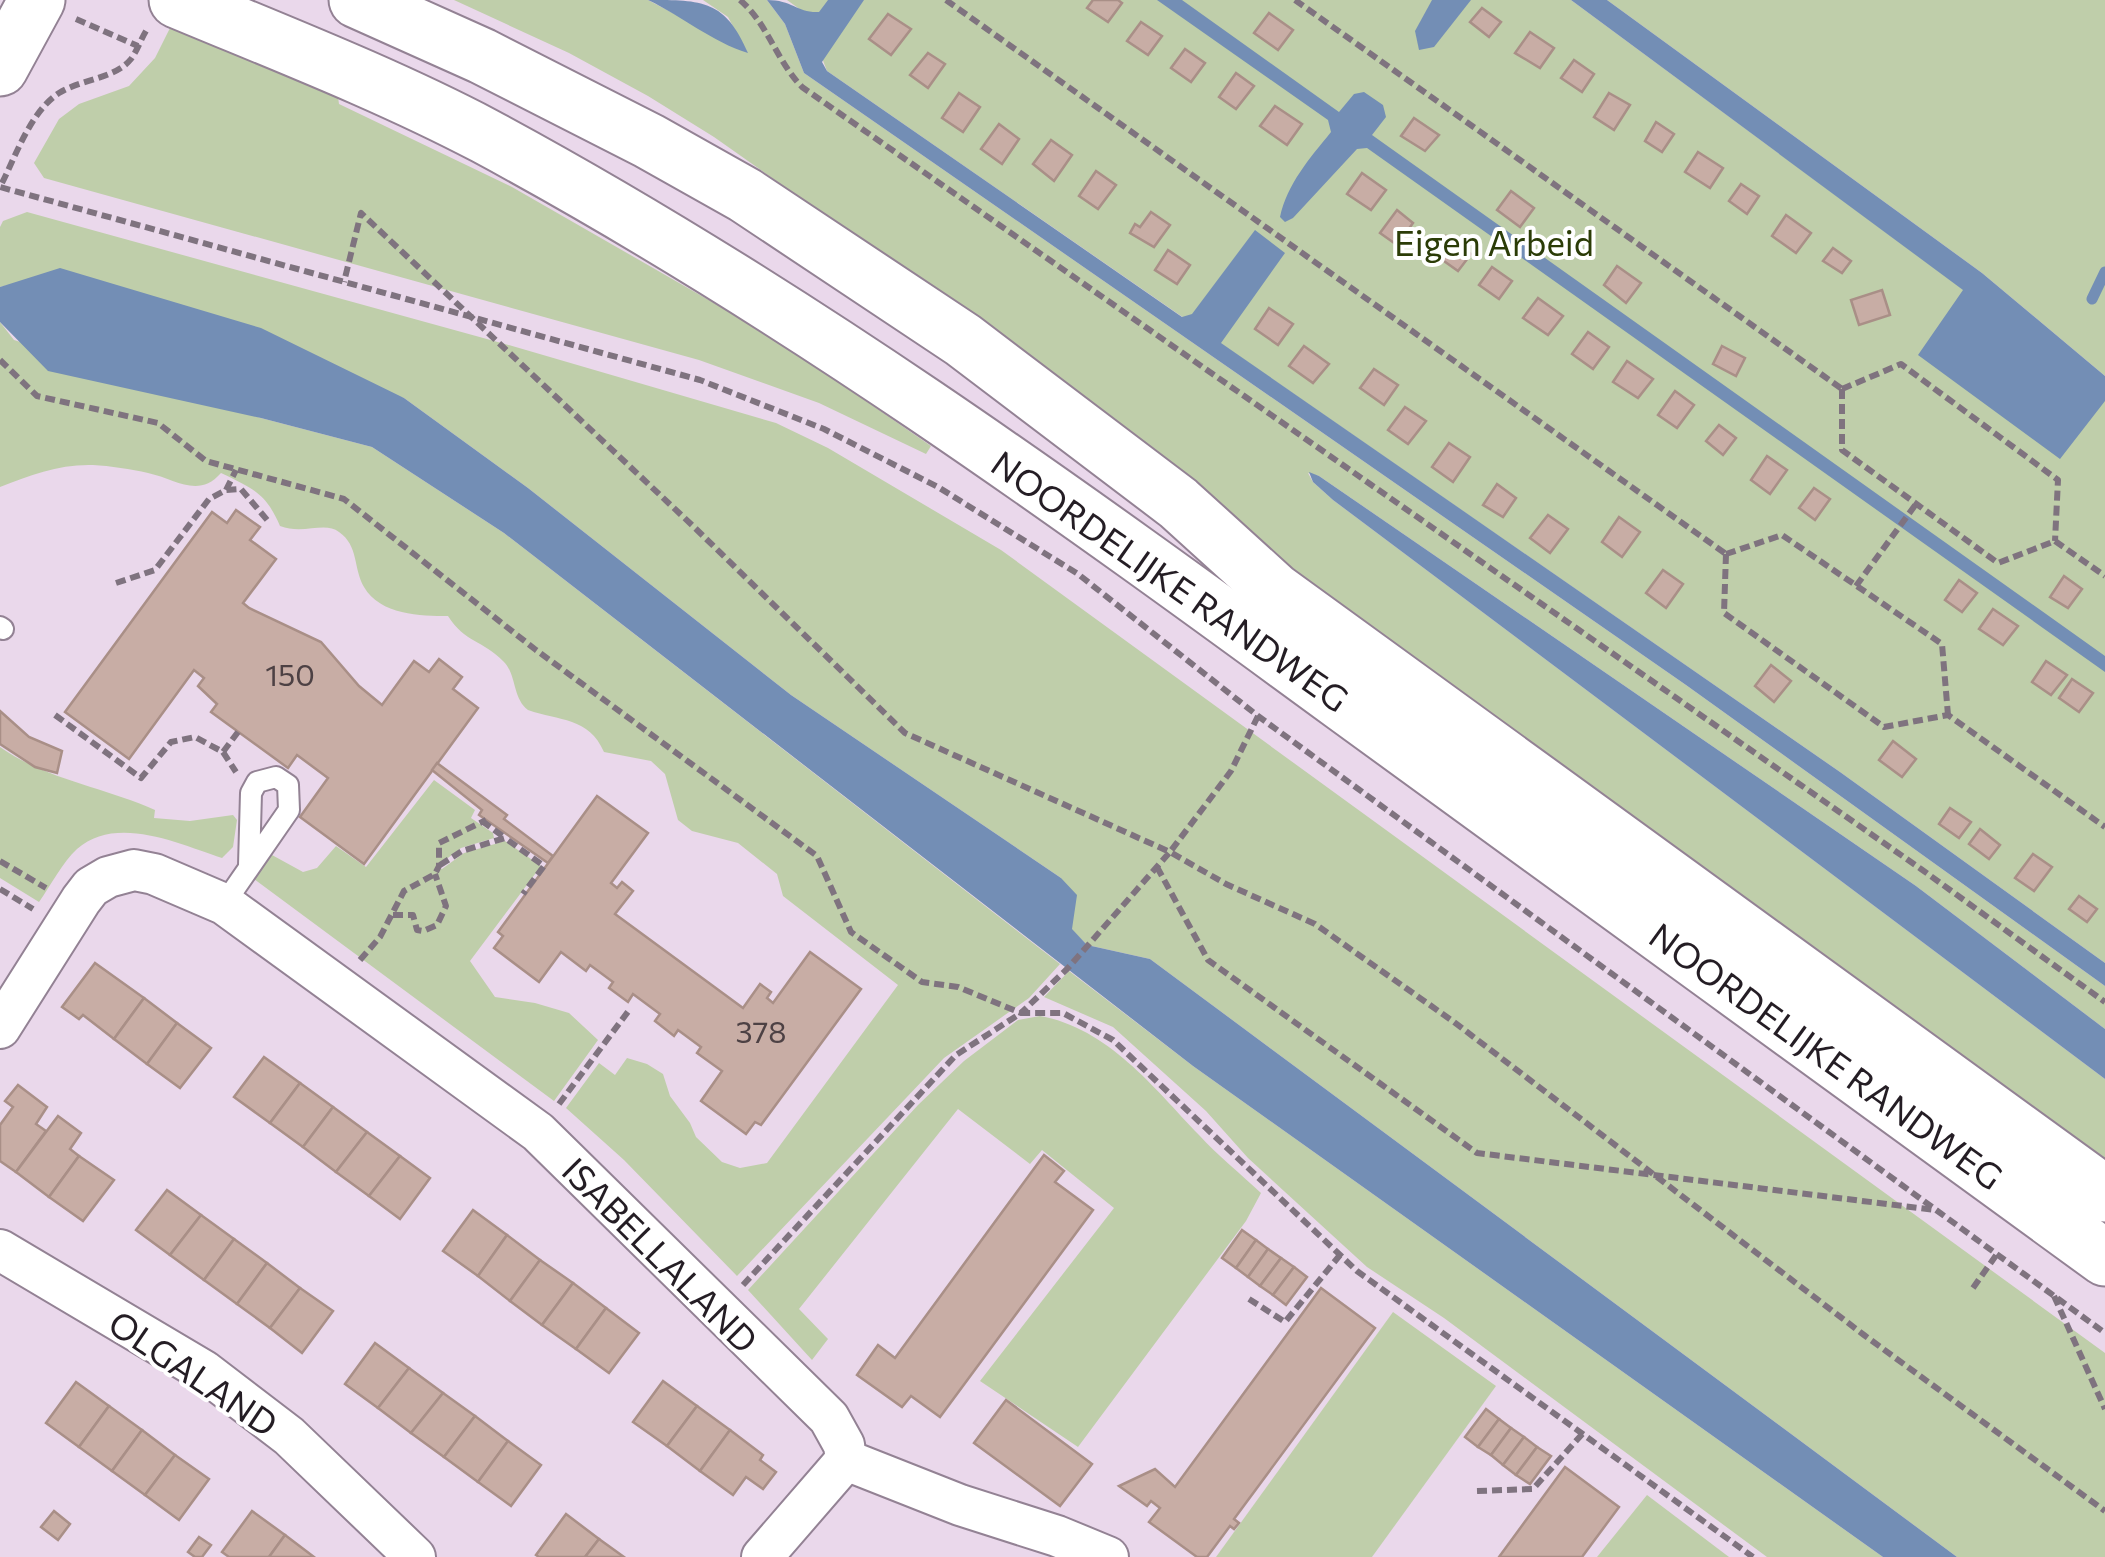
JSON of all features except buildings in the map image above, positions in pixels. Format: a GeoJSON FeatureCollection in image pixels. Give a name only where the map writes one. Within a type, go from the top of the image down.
{"type":"FeatureCollection","features":[{"type":"Feature","properties":{"kind":"main road","name":"NOORDELIJKE RANDWEG"},"geometry":{"type":"LineString","coordinates":[[177,0],[481,134],[650,231],[859,360],[1239,627],[2105,1258]]}},
{"type":"Feature","properties":{"kind":"main road","name":"NOORDELIJKE RANDWEG"},"geometry":{"type":"LineString","coordinates":[[357,0],[482,56],[649,141],[745,196],[963,340],[1178,503],[1275,592],[2105,1194]]}},
{"type":"Feature","properties":{"kind":"main road"},"geometry":{"type":"LineString","coordinates":[[0,68],[36,1]]}},
{"type":"Feature","properties":{"kind":"street","name":"ISABELLALAND"},"geometry":{"type":"LineString","coordinates":[[77,907],[91,887],[108,877],[134,870],[154,874],[224,904],[538,1132],[829,1418],[844,1445],[846,1460]]}},
{"type":"Feature","properties":{"kind":"street"},"geometry":{"type":"LineString","coordinates":[[0,1028],[77,907]]}},
{"type":"Feature","properties":{"kind":"street","name":"OLGALAND"},"geometry":{"type":"LineString","coordinates":[[0,1250],[204,1370],[290,1436],[414,1557]]}},
{"type":"Feature","properties":{"kind":"street"},"geometry":{"type":"LineString","coordinates":[[762,1557],[846,1460],[1108,1557]]}},
{"type":"Feature","properties":{"kind":"lane"},"geometry":{"type":"LineString","coordinates":[[224,904],[249,865]]}},
{"type":"Feature","properties":{"kind":"path"},"geometry":{"type":"LineString","coordinates":[[740,0],[759,19],[784,68],[802,87],[1922,869],[2105,1002]]}},
{"type":"Feature","properties":{"kind":"path"},"geometry":{"type":"LineString","coordinates":[[946,0],[1726,554]]}},
{"type":"Feature","properties":{"kind":"path"},"geometry":{"type":"LineString","coordinates":[[1295,0],[1842,388]]}},
{"type":"Feature","properties":{"kind":"path"},"geometry":{"type":"LineString","coordinates":[[36,1],[138,46],[130,61],[110,73],[89,78],[49,102],[34,119],[0,187],[700,380],[824,429],[922,479],[1078,574],[1258,716],[2105,1333]]}},
{"type":"Feature","properties":{"kind":"path"},"geometry":{"type":"LineString","coordinates":[[344,282],[361,212],[905,733],[1170,852],[1226,884],[1315,924],[1454,1022],[1864,1335],[2105,1511]]}},
{"type":"Feature","properties":{"kind":"path"},"geometry":{"type":"LineString","coordinates":[[0,360],[37,396],[158,423],[206,461],[344,500],[536,650],[817,856],[851,932],[922,982],[958,987],[1021,1013],[1063,1014],[1113,1040],[1357,1270],[1753,1557]]}},
{"type":"Feature","properties":{"kind":"path"},"geometry":{"type":"LineString","coordinates":[[1842,388],[1901,364],[2058,480],[2055,541]]}},
{"type":"Feature","properties":{"kind":"path"},"geometry":{"type":"LineString","coordinates":[[1842,388],[1842,450],[1914,507],[1998,563],[2055,541]]}},
{"type":"Feature","properties":{"kind":"path"},"geometry":{"type":"LineString","coordinates":[[226,490],[236,470]]}},
{"type":"Feature","properties":{"kind":"path"},"geometry":{"type":"LineString","coordinates":[[116,584],[155,570],[209,500],[226,490],[241,489],[268,521]]}},
{"type":"Feature","properties":{"kind":"path"},"geometry":{"type":"LineString","coordinates":[[1856,586],[1914,507]]}},
{"type":"Feature","properties":{"kind":"path"},"geometry":{"type":"LineString","coordinates":[[1726,554],[1782,535],[1942,644],[1948,715]]}},
{"type":"Feature","properties":{"kind":"path"},"geometry":{"type":"LineString","coordinates":[[2055,541],[2105,576]]}},
{"type":"Feature","properties":{"kind":"path"},"geometry":{"type":"LineString","coordinates":[[1726,554],[1724,612],[1884,727],[1948,715],[2105,827]]}},
{"type":"Feature","properties":{"kind":"path"},"geometry":{"type":"LineString","coordinates":[[55,714],[141,778],[172,742],[195,736],[222,752],[238,732]]}},
{"type":"Feature","properties":{"kind":"path"},"geometry":{"type":"LineString","coordinates":[[718,1312],[956,1055],[1021,1013],[1067,968],[1170,852],[1231,771],[1258,716]]}},
{"type":"Feature","properties":{"kind":"path"},"geometry":{"type":"LineString","coordinates":[[393,916],[413,915],[417,930],[437,925],[446,906],[437,870],[439,843],[484,820],[544,866],[523,894]]}},
{"type":"Feature","properties":{"kind":"path"},"geometry":{"type":"LineString","coordinates":[[337,988],[393,916],[404,891],[462,850],[505,838]]}},
{"type":"Feature","properties":{"kind":"path"},"geometry":{"type":"LineString","coordinates":[[0,861],[77,907]]}},
{"type":"Feature","properties":{"kind":"path"},"geometry":{"type":"LineString","coordinates":[[1157,868],[1208,960],[1477,1154],[1936,1210]]}},
{"type":"Feature","properties":{"kind":"path"},"geometry":{"type":"LineString","coordinates":[[538,1132],[630,1009]]}},
{"type":"Feature","properties":{"kind":"path"},"geometry":{"type":"LineString","coordinates":[[1973,1288],[1997,1254]]}},
{"type":"Feature","properties":{"kind":"path"},"geometry":{"type":"LineString","coordinates":[[1250,1299],[1284,1322],[1340,1255]]}},
{"type":"Feature","properties":{"kind":"path"},"geometry":{"type":"LineString","coordinates":[[2053,1295],[2105,1409]]}},
{"type":"Feature","properties":{"kind":"path"},"geometry":{"type":"LineString","coordinates":[[1477,1491],[1534,1489],[1584,1432]]}},
{"type":"Feature","properties":{"kind":"green space"},"geometry":{"type":"Polygon","coordinates":[[[454,0],[648,0],[747,52],[728,17],[703,0],[767,0],[785,24],[804,73],[1686,685],[2105,986],[2105,1029],[1916,886],[1319,476],[1308,473],[1333,500],[2105,1079],[2105,1165],[1337,605],[1014,349],[714,137],[569,53],[454,0]]]}},
{"type":"Feature","properties":{"kind":"green space","name":"Eigen Arbeid"},"geometry":{"type":"Polygon","coordinates":[[[787,0],[1571,0],[1964,290],[2105,401],[2105,963],[1840,772],[827,71],[805,13],[787,0]]]}},
{"type":"Feature","properties":{"kind":"green space"},"geometry":{"type":"Polygon","coordinates":[[[1607,0],[2105,0],[2105,376],[1982,273],[1607,0]]]}},
{"type":"Feature","properties":{"kind":"green space"},"geometry":{"type":"Polygon","coordinates":[[[173,22],[337,90],[339,104],[512,187],[775,338],[931,446],[926,454],[819,403],[699,360],[44,178],[34,163],[59,119],[79,104],[129,86],[155,58],[173,22]]]}},
{"type":"Feature","properties":{"kind":"green space"},"geometry":{"type":"Polygon","coordinates":[[[27,212],[776,423],[828,448],[1001,550],[2105,1353],[2105,1557],[1957,1557],[1150,959],[1087,945],[1071,929],[1061,878],[791,695],[528,488],[404,398],[13,284],[0,287],[0,227],[3,221],[27,212]]]}},
{"type":"Feature","properties":{"kind":"green space"},"geometry":{"type":"Polygon","coordinates":[[[0,322],[14,340],[261,418],[372,447],[504,533],[1060,964],[1029,998],[944,1058],[737,1276],[624,1160],[566,1108],[599,1063],[615,1075],[627,1058],[663,1074],[670,1096],[696,1137],[722,1162],[740,1168],[767,1163],[898,985],[783,896],[777,874],[738,843],[692,831],[678,820],[665,774],[651,761],[604,752],[582,726],[528,710],[519,699],[511,672],[503,661],[461,631],[448,616],[402,612],[371,596],[361,580],[350,544],[339,532],[280,526],[257,493],[221,473],[204,485],[195,486],[135,470],[81,465],[45,471],[0,487],[0,322]]]}},
{"type":"Feature","properties":{"kind":"green space"},"geometry":{"type":"Polygon","coordinates":[[[0,747],[37,768],[155,810],[154,818],[190,821],[233,815],[237,820],[233,847],[222,858],[148,835],[110,834],[77,849],[39,902],[0,878],[0,747]]]}},
{"type":"Feature","properties":{"kind":"green space"},"geometry":{"type":"Polygon","coordinates":[[[434,780],[475,810],[471,818],[493,833],[494,838],[461,848],[436,867],[442,869],[464,853],[505,841],[541,866],[470,961],[495,997],[569,1013],[598,1040],[554,1101],[254,879],[272,855],[303,872],[317,868],[336,846],[366,867],[434,780]]]}},
{"type":"Feature","properties":{"kind":"green space"},"geometry":{"type":"Polygon","coordinates":[[[1069,971],[1193,1066],[1883,1557],[1767,1557],[1444,1318],[1367,1267],[1113,1027],[1044,997],[1069,971]]]}},
{"type":"Feature","properties":{"kind":"green space"},"geometry":{"type":"Polygon","coordinates":[[[1040,1016],[1087,1033],[1128,1062],[1261,1193],[1246,1221],[1078,1447],[980,1381],[1114,1208],[1042,1150],[1030,1164],[958,1109],[799,1309],[828,1339],[812,1360],[748,1290],[918,1105],[964,1061],[1018,1020],[1040,1016]]]}},
{"type":"Feature","properties":{"kind":"green space"},"geometry":{"type":"Polygon","coordinates":[[[1393,1312],[1496,1386],[1372,1557],[1216,1557],[1393,1312]]]}},
{"type":"Feature","properties":{"kind":"green space"},"geometry":{"type":"Polygon","coordinates":[[[1647,1495],[1729,1557],[1597,1557],[1647,1495]]]}},
{"type":"Feature","properties":{"kind":"water"},"geometry":{"type":"Polygon","coordinates":[[[648,0],[684,1],[710,7],[730,22],[748,53],[722,42],[648,0]]]}},
{"type":"Feature","properties":{"kind":"water"},"geometry":{"type":"Polygon","coordinates":[[[767,0],[819,12],[828,0],[864,0],[822,62],[827,71],[1182,317],[1192,314],[1255,230],[1285,253],[1221,343],[1840,772],[2105,963],[2105,986],[1686,685],[804,73],[785,24],[767,0]]]}},
{"type":"Feature","properties":{"kind":"water"},"geometry":{"type":"Polygon","coordinates":[[[1157,0],[1182,0],[1339,112],[1354,94],[1364,92],[1383,105],[1386,117],[1372,135],[2105,656],[2105,672],[1367,148],[1357,149],[1285,222],[1280,217],[1288,193],[1331,132],[1328,120],[1157,0]]]}},
{"type":"Feature","properties":{"kind":"water"},"geometry":{"type":"Polygon","coordinates":[[[1432,0],[1471,0],[1434,47],[1419,50],[1415,31],[1432,0]]]}},
{"type":"Feature","properties":{"kind":"water"},"geometry":{"type":"Polygon","coordinates":[[[1571,0],[1607,0],[1982,273],[2105,376],[2105,401],[2060,459],[1918,355],[1963,290],[1571,0]]]}},
{"type":"Feature","properties":{"kind":"water"},"geometry":{"type":"Polygon","coordinates":[[[60,268],[261,328],[404,398],[528,488],[791,695],[1061,878],[1077,895],[1072,929],[1087,945],[1150,959],[1957,1557],[1883,1557],[1193,1066],[504,533],[372,447],[48,371],[0,322],[0,287],[60,268]]]}},
{"type":"Feature","properties":{"kind":"water"},"geometry":{"type":"Polygon","coordinates":[[[1309,472],[1916,886],[2105,1029],[2105,1079],[1333,500],[1313,482],[1309,472]]]}},
{"type":"Feature","properties":{"kind":"waterway"},"geometry":{"type":"LineString","coordinates":[[2092,299],[2105,272]]}}]}
